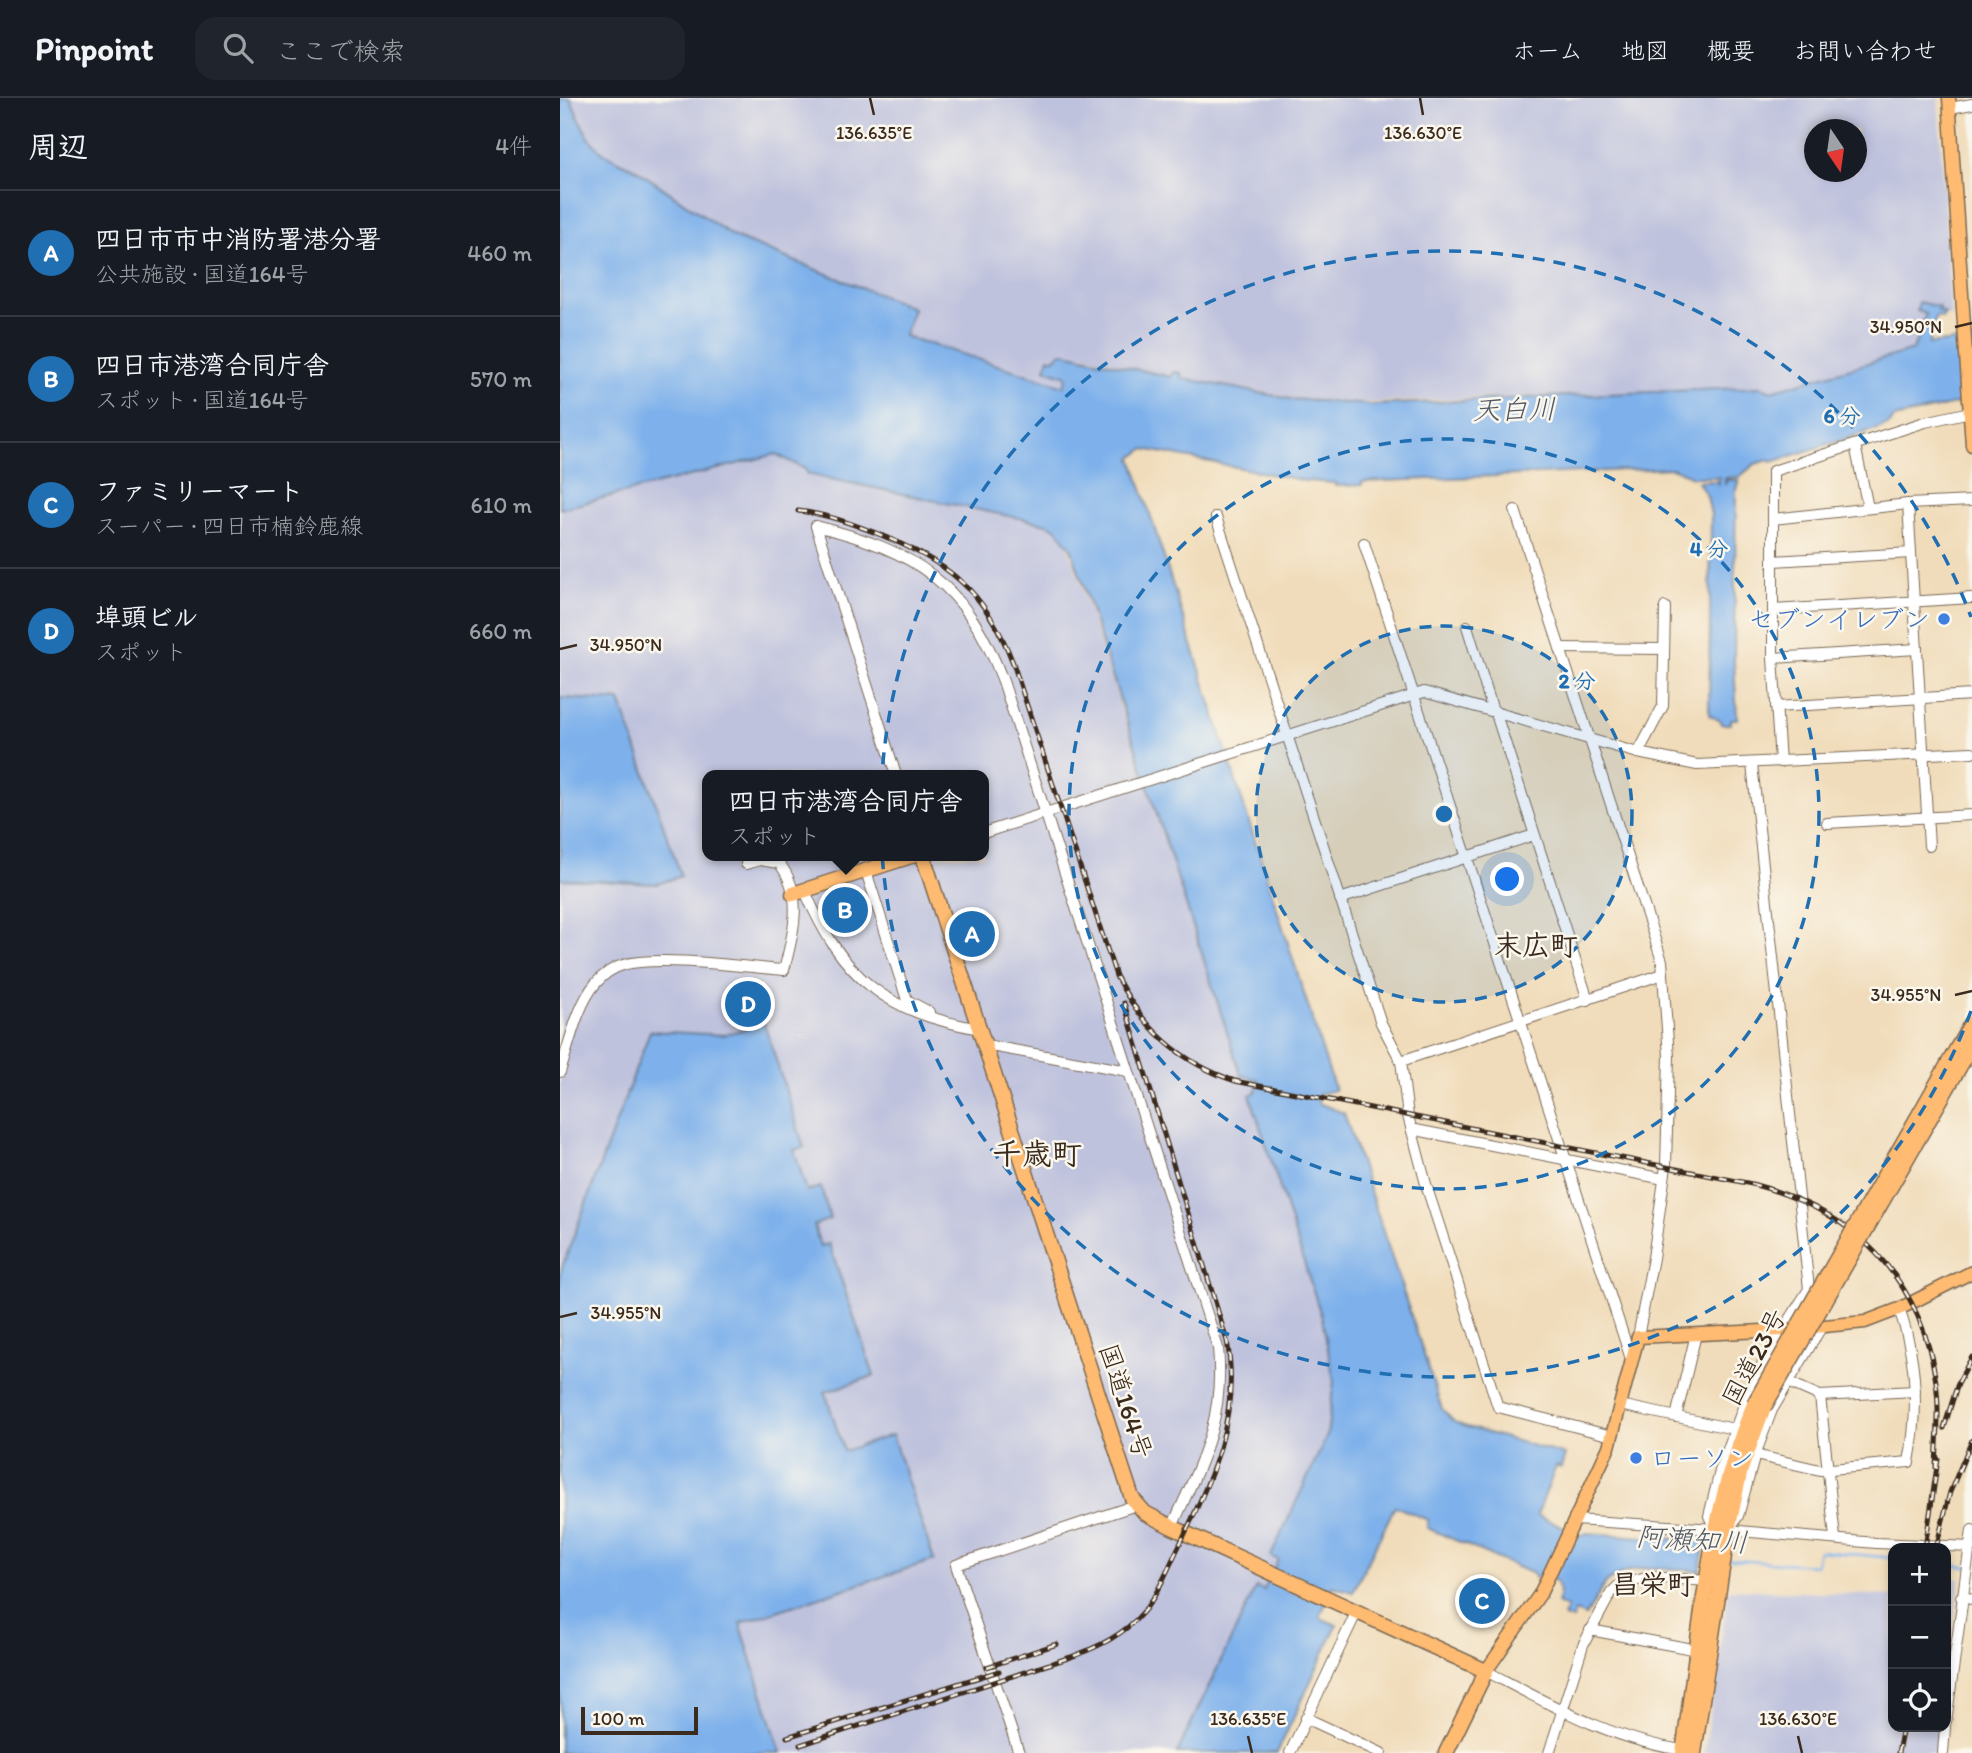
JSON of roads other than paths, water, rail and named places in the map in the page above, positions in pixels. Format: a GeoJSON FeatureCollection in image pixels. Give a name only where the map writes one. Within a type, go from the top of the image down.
{"type":"FeatureCollection","features":[{"type":"Feature","properties":{"kind":"highway"},"geometry":{"type":"LineString","coordinates":[[799,893],[896,861]]}},
{"type":"Feature","properties":{"kind":"highway","name":"国道164号"},"geometry":{"type":"LineString","coordinates":[[925,861],[1136,1506]]}},
{"type":"Feature","properties":{"kind":"highway","name":"国道23号"},"geometry":{"type":"LineString","coordinates":[[1689,1752],[1715,1579],[1719,1531],[1759,1406],[1972,1022]]}},
{"type":"Feature","properties":{"kind":"highway","name":"国道23号"},"geometry":{"type":"LineString","coordinates":[[1759,1406],[1972,1045]]}},
{"type":"Feature","properties":{"kind":"highway"},"geometry":{"type":"LineString","coordinates":[[1136,1506],[1172,1527],[1492,1675],[1446,1753]]}},
{"type":"Feature","properties":{"kind":"highway","name":"国道23号"},"geometry":{"type":"LineString","coordinates":[[1689,1752],[1698,1650],[1725,1550],[1719,1531]]}},
{"type":"Feature","properties":{"kind":"main road"},"geometry":{"type":"LineString","coordinates":[[1950,103],[1967,331],[1972,445]]}},
{"type":"Feature","properties":{"kind":"main road"},"geometry":{"type":"LineString","coordinates":[[1492,1675],[1540,1594],[1612,1436],[1638,1337],[1784,1331],[1865,1322],[1899,1309],[1972,1272]]}},
{"type":"Feature","properties":{"kind":"street"},"geometry":{"type":"LineString","coordinates":[[1950,103],[1972,104]]}},
{"type":"Feature","properties":{"kind":"street"},"geometry":{"type":"LineString","coordinates":[[1780,762],[1773,658],[1773,471],[1970,408]]}},
{"type":"Feature","properties":{"kind":"street"},"geometry":{"type":"LineString","coordinates":[[1855,445],[1868,508]]}},
{"type":"Feature","properties":{"kind":"street"},"geometry":{"type":"LineString","coordinates":[[1773,519],[1908,503],[1972,501]]}},
{"type":"Feature","properties":{"kind":"street"},"geometry":{"type":"LineString","coordinates":[[1908,503],[1930,846]]}},
{"type":"Feature","properties":{"kind":"street"},"geometry":{"type":"LineString","coordinates":[[1515,510],[1592,738],[1662,961],[1669,1056],[1664,1179],[1638,1337]]}},
{"type":"Feature","properties":{"kind":"street"},"geometry":{"type":"LineString","coordinates":[[1216,517],[1381,1023],[1401,1061],[1411,1129],[1498,1407],[1612,1436]]}},
{"type":"Feature","properties":{"kind":"street"},"geometry":{"type":"LineString","coordinates":[[894,770],[816,526],[839,532],[913,562],[932,573],[961,600],[986,638],[994,658],[1218,1348],[1221,1384],[1216,1419],[1172,1527]]}},
{"type":"Feature","properties":{"kind":"street"},"geometry":{"type":"LineString","coordinates":[[1364,543],[1631,1359]]}},
{"type":"Feature","properties":{"kind":"street"},"geometry":{"type":"LineString","coordinates":[[1773,561],[1911,553]]}},
{"type":"Feature","properties":{"kind":"street"},"geometry":{"type":"LineString","coordinates":[[1773,610],[1972,598]]}},
{"type":"Feature","properties":{"kind":"street"},"geometry":{"type":"LineString","coordinates":[[1638,753],[1663,706],[1665,607]]}},
{"type":"Feature","properties":{"kind":"street"},"geometry":{"type":"LineString","coordinates":[[1467,626],[1588,1000]]}},
{"type":"Feature","properties":{"kind":"street"},"geometry":{"type":"LineString","coordinates":[[1560,648],[1664,649]]}},
{"type":"Feature","properties":{"kind":"street"},"geometry":{"type":"LineString","coordinates":[[1773,658],[1917,649]]}},
{"type":"Feature","properties":{"kind":"street"},"geometry":{"type":"LineString","coordinates":[[989,831],[1285,734],[1424,692],[1638,753],[1698,765],[1972,752]]}},
{"type":"Feature","properties":{"kind":"street"},"geometry":{"type":"LineString","coordinates":[[1776,707],[1972,695]]}},
{"type":"Feature","properties":{"kind":"street"},"geometry":{"type":"LineString","coordinates":[[1719,1531],[1709,1516],[1734,1429],[1764,1361],[1809,1289],[1752,764]]}},
{"type":"Feature","properties":{"kind":"street"},"geometry":{"type":"LineString","coordinates":[[1827,823],[1972,815]]}},
{"type":"Feature","properties":{"kind":"street"},"geometry":{"type":"LineString","coordinates":[[1340,899],[1534,835]]}},
{"type":"Feature","properties":{"kind":"street"},"geometry":{"type":"LineString","coordinates":[[746,864],[756,861]]}},
{"type":"Feature","properties":{"kind":"street"},"geometry":{"type":"LineString","coordinates":[[766,861],[779,863],[786,871],[829,940],[870,986],[911,1012],[939,1022],[979,1026]]}},
{"type":"Feature","properties":{"kind":"street"},"geometry":{"type":"LineString","coordinates":[[866,871],[907,1000],[938,1015],[979,1026]]}},
{"type":"Feature","properties":{"kind":"street"},"geometry":{"type":"LineString","coordinates":[[560,1072],[586,1000],[595,984],[612,969],[625,964],[677,963],[784,970],[797,919],[799,893]]}},
{"type":"Feature","properties":{"kind":"street"},"geometry":{"type":"LineString","coordinates":[[1401,1061],[1663,974]]}},
{"type":"Feature","properties":{"kind":"street"},"geometry":{"type":"LineString","coordinates":[[985,1045],[1128,1071]]}},
{"type":"Feature","properties":{"kind":"street"},"geometry":{"type":"LineString","coordinates":[[1411,1129],[1664,1179]]}},
{"type":"Feature","properties":{"kind":"street"},"geometry":{"type":"LineString","coordinates":[[1755,1455],[1795,1466],[1828,1469],[1909,1462],[1916,1419],[1915,1391],[1913,1363],[1899,1309]]}},
{"type":"Feature","properties":{"kind":"street"},"geometry":{"type":"LineString","coordinates":[[1719,1531],[1738,1516],[1755,1455],[1772,1410],[1822,1326]]}},
{"type":"Feature","properties":{"kind":"street"},"geometry":{"type":"LineString","coordinates":[[1676,1417],[1696,1334]]}},
{"type":"Feature","properties":{"kind":"street"},"geometry":{"type":"LineString","coordinates":[[1788,1382],[1820,1396],[1915,1391]]}},
{"type":"Feature","properties":{"kind":"street"},"geometry":{"type":"LineString","coordinates":[[1820,1396],[1835,1538]]}},
{"type":"Feature","properties":{"kind":"street"},"geometry":{"type":"LineString","coordinates":[[1620,1405],[1734,1429]]}},
{"type":"Feature","properties":{"kind":"street"},"geometry":{"type":"LineString","coordinates":[[1019,1753],[956,1565],[1136,1506]]}},
{"type":"Feature","properties":{"kind":"street"},"geometry":{"type":"LineString","coordinates":[[1574,1523],[1971,1547]]}},
{"type":"Feature","properties":{"kind":"street"},"geometry":{"type":"LineString","coordinates":[[1951,1690],[1972,1530]]}},
{"type":"Feature","properties":{"kind":"street"},"geometry":{"type":"LineString","coordinates":[[1549,1753],[1558,1707],[1590,1630],[1619,1585],[1650,1577],[1715,1579]]}},
{"type":"Feature","properties":{"kind":"street"},"geometry":{"type":"LineString","coordinates":[[1290,1753],[1357,1611]]}},
{"type":"Feature","properties":{"kind":"street"},"geometry":{"type":"LineString","coordinates":[[1590,1630],[1698,1650]]}},
{"type":"Feature","properties":{"kind":"street"},"geometry":{"type":"LineString","coordinates":[[1492,1675],[1631,1740],[1689,1752]]}},
{"type":"Feature","properties":{"kind":"street"},"geometry":{"type":"LineString","coordinates":[[1306,1718],[1381,1753]]}},
{"type":"Feature","properties":{"kind":"street"},"geometry":{"type":"LineString","coordinates":[[1943,1753],[1945,1732]]}},
{"type":"Feature","properties":{"kind":"water","name":"天白川"},"geometry":{"type":"Polygon","coordinates":[[[560,98],[570,98],[587,134],[599,149],[634,168],[734,237],[913,308],[904,336],[1064,386],[1067,376],[1045,369],[1049,357],[1054,359],[1062,352],[1171,377],[1173,372],[1181,373],[1181,378],[1292,399],[1371,405],[1761,387],[1772,391],[1913,350],[1926,314],[1917,311],[1919,302],[1939,307],[1938,311],[1945,313],[1942,318],[1936,316],[1929,344],[1972,339],[1972,400],[1894,418],[1889,425],[1772,462],[1769,460],[1755,464],[1739,477],[1725,478],[1725,485],[1727,480],[1739,480],[1736,489],[1734,662],[1737,719],[1731,719],[1731,724],[1721,724],[1721,721],[1709,715],[1711,515],[1707,496],[1698,482],[1717,481],[1719,485],[1719,477],[1693,477],[1672,468],[1362,482],[1362,485],[1335,486],[1335,483],[1306,481],[1144,449],[1132,458],[1335,1090],[1319,1094],[1318,1103],[1344,1113],[1442,1409],[1454,1422],[1464,1426],[1565,1455],[1561,1468],[1556,1466],[1537,1515],[1580,1536],[1585,1533],[1705,1541],[1700,1571],[1648,1568],[1623,1573],[1612,1578],[1603,1587],[1586,1616],[1575,1612],[1572,1620],[1564,1617],[1567,1608],[1557,1603],[1560,1595],[1556,1581],[1541,1576],[1535,1578],[1533,1574],[1427,1528],[1428,1520],[1395,1506],[1353,1592],[1332,1586],[1320,1618],[1337,1625],[1277,1753],[1177,1753],[1256,1587],[1264,1590],[1278,1560],[1271,1556],[1327,1436],[1334,1381],[1322,1318],[1250,1095],[1256,1092],[1259,1080],[1241,1075],[1071,548],[1056,528],[1047,524],[808,474],[805,469],[776,454],[560,509],[560,98]]]}},
{"type":"Feature","properties":{"kind":"water"},"geometry":{"type":"Polygon","coordinates":[[[560,698],[620,701],[681,876],[657,884],[560,879],[560,698]]]}},
{"type":"Feature","properties":{"kind":"water"},"geometry":{"type":"Polygon","coordinates":[[[764,1023],[804,1147],[794,1150],[807,1191],[821,1187],[830,1219],[814,1225],[820,1246],[829,1244],[874,1376],[825,1392],[844,1451],[892,1435],[934,1560],[740,1623],[781,1753],[560,1753],[560,1273],[650,1031],[724,1035],[764,1023]]]}},
{"type":"Feature","properties":{"kind":"waterway","name":"阿瀬知川"},"geometry":{"type":"LineString","coordinates":[[1730,1560],[1816,1565],[1819,1551],[1888,1558]]}},
{"type":"Feature","properties":{"kind":"waterway","name":"阿瀬知川"},"geometry":{"type":"LineString","coordinates":[[1951,1565],[1972,1568]]}},
{"type":"Feature","properties":{"kind":"railway"},"geometry":{"type":"LineString","coordinates":[[798,511],[857,526],[923,555],[961,581],[990,616],[1013,663],[1116,976],[1138,1012],[1165,1041],[1197,1064],[1235,1081],[1752,1184],[1821,1211],[1851,1230],[1876,1253],[1898,1280],[1915,1310],[1928,1344],[1936,1382],[1936,1468]]}},
{"type":"Feature","properties":{"kind":"railway"},"geometry":{"type":"LineString","coordinates":[[800,1745],[1071,1657],[1110,1639],[1136,1620],[1154,1597],[1202,1497],[1220,1447],[1226,1421],[1230,1395],[1227,1341],[1124,1003]]}},
{"type":"Feature","properties":{"kind":"railway"},"geometry":{"type":"LineString","coordinates":[[1944,1428],[1958,1383],[1972,1357]]}},
{"type":"Feature","properties":{"kind":"railway"},"geometry":{"type":"LineString","coordinates":[[1937,1543],[1950,1492],[1972,1440]]}},
{"type":"Feature","properties":{"kind":"railway"},"geometry":{"type":"LineString","coordinates":[[1926,1543],[1938,1459]]}},
{"type":"Feature","properties":{"kind":"railway"},"geometry":{"type":"LineString","coordinates":[[987,1667],[1057,1644]]}},
{"type":"Feature","properties":{"kind":"railway"},"geometry":{"type":"LineString","coordinates":[[787,1737],[999,1671]]}},
{"type":"Feature","properties":{"kind":"railway"},"geometry":{"type":"LineString","coordinates":[[1898,1753],[1902,1732]]}},
{"type":"Feature","properties":{"kind":"place","name":"セブンイレブン"},"geometry":{"type":"Point","coordinates":[1944,619]}},
{"type":"Feature","properties":{"kind":"place","name":"四日市港湾合同庁舎"},"geometry":{"type":"Point","coordinates":[845,910]}},
{"type":"Feature","properties":{"kind":"place","name":"四日市市中消防署港分署"},"geometry":{"type":"Point","coordinates":[972,934]}},
{"type":"Feature","properties":{"kind":"place","name":"埠頭ビル"},"geometry":{"type":"Point","coordinates":[748,1004]}},
{"type":"Feature","properties":{"kind":"place","name":"ローソン"},"geometry":{"type":"Point","coordinates":[1636,1458]}},
{"type":"Feature","properties":{"kind":"place","name":"ファミリーマート"},"geometry":{"type":"Point","coordinates":[1482,1601]}},
{"type":"Feature","properties":{"kind":"district","name":"末広町"},"geometry":{"type":"Point","coordinates":[1536,945]}},
{"type":"Feature","properties":{"kind":"district","name":"千歳町"},"geometry":{"type":"Point","coordinates":[1037,1153]}},
{"type":"Feature","properties":{"kind":"district","name":"昌栄町"},"geometry":{"type":"Point","coordinates":[1653,1584]}}]}
